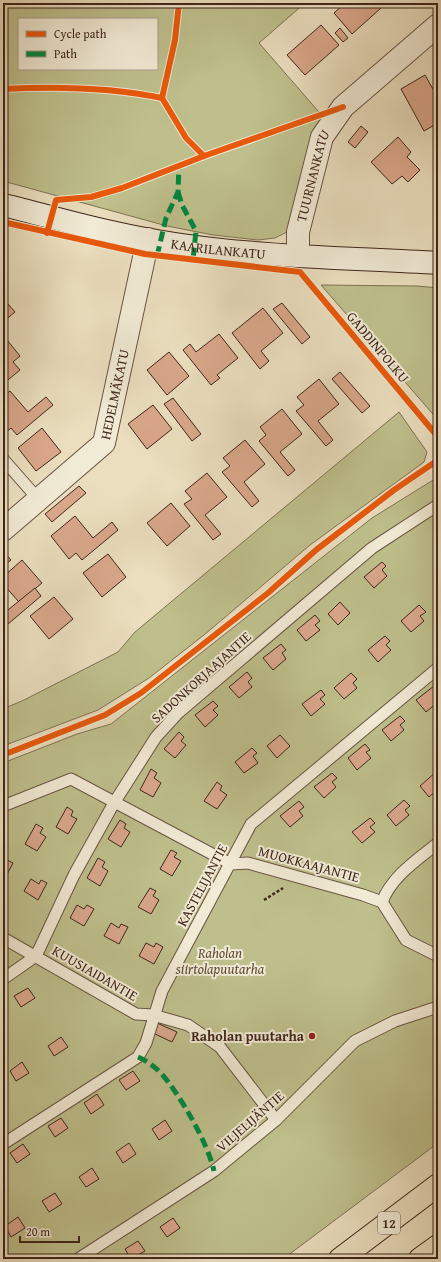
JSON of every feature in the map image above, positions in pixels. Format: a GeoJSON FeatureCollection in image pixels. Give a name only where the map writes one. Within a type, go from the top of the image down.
{"type":"FeatureCollection","features":[{"type":"Feature","properties":{"kind":"highway","name":"12"},"geometry":{"type":"LineString","coordinates":[[340,1259],[438,1185]]}},
{"type":"Feature","properties":{"kind":"highway"},"geometry":{"type":"LineString","coordinates":[[420,1259],[438,1246]]}},
{"type":"Feature","properties":{"kind":"street","name":"TUURNANKATU"},"geometry":{"type":"LineString","coordinates":[[298,256],[298,232],[322,137],[342,107],[438,25]]}},
{"type":"Feature","properties":{"kind":"street","name":"KAARILANKATU"},"geometry":{"type":"LineString","coordinates":[[3,205],[130,236],[206,247],[298,256],[438,263]]}},
{"type":"Feature","properties":{"kind":"street","name":"HEDELMÄKATU"},"geometry":{"type":"LineString","coordinates":[[3,530],[104,443],[148,239]]}},
{"type":"Feature","properties":{"kind":"lane"},"geometry":{"type":"LineString","coordinates":[[3,459],[38,500]]}},
{"type":"Feature","properties":{"kind":"lane","name":"SADONKORJAAJANTIE"},"geometry":{"type":"LineString","coordinates":[[3,979],[36,956],[74,875],[114,803],[156,737],[178,713],[372,548],[438,505]]}},
{"type":"Feature","properties":{"kind":"lane","name":"KASTELIJANTIE"},"geometry":{"type":"LineString","coordinates":[[3,1144],[138,1057],[146,1043],[153,1015],[162,991],[232,864],[251,824],[438,668]]}},
{"type":"Feature","properties":{"kind":"lane","name":"MUOKKAAJANTIE"},"geometry":{"type":"LineString","coordinates":[[3,806],[71,779],[232,864],[248,863],[363,895],[382,902]]}},
{"type":"Feature","properties":{"kind":"lane"},"geometry":{"type":"LineString","coordinates":[[438,842],[400,874],[387,889],[382,902],[406,940],[438,956]]}},
{"type":"Feature","properties":{"kind":"lane","name":"KUUSIAIDANTIE"},"geometry":{"type":"LineString","coordinates":[[3,938],[136,1014],[153,1015],[188,1025],[220,1047],[276,1120]]}},
{"type":"Feature","properties":{"kind":"lane","name":"VILJELIJÄNTIE"},"geometry":{"type":"LineString","coordinates":[[78,1259],[214,1171],[276,1120],[355,1042],[395,1021],[438,1007]]}},
{"type":"Feature","properties":{"kind":"green space"},"geometry":{"type":"Polygon","coordinates":[[[3,3],[305,3],[259,43],[325,119],[294,222],[287,232],[275,238],[258,240],[213,235],[167,226],[3,181],[3,3]]]}},
{"type":"Feature","properties":{"kind":"green space"},"geometry":{"type":"Polygon","coordinates":[[[321,285],[417,286],[438,288],[438,420],[321,285]]]}},
{"type":"Feature","properties":{"kind":"green space"},"geometry":{"type":"Polygon","coordinates":[[[399,412],[427,452],[424,462],[310,545],[204,635],[149,678],[98,710],[3,746],[3,709],[24,700],[118,652],[135,632],[399,412]]]}},
{"type":"Feature","properties":{"kind":"green space","name":"Raholan siirtolapuutarha"},"geometry":{"type":"Polygon","coordinates":[[[438,477],[438,1143],[283,1259],[3,1259],[3,763],[77,734],[111,724],[372,518],[438,477]]]}},
{"type":"Feature","properties":{"kind":"building"},"geometry":{"type":"Polygon","coordinates":[[[345,3],[376,3],[381,8],[352,34],[334,13],[345,3]]]}},
{"type":"Feature","properties":{"kind":"building"},"geometry":{"type":"Polygon","coordinates":[[[321,25],[339,45],[305,75],[287,55],[321,25]]]}},
{"type":"Feature","properties":{"kind":"building"},"geometry":{"type":"Polygon","coordinates":[[[340,28],[348,38],[343,42],[335,33],[340,28]]]}},
{"type":"Feature","properties":{"kind":"building"},"geometry":{"type":"Polygon","coordinates":[[[425,75],[438,98],[438,123],[424,131],[401,89],[425,75]]]}},
{"type":"Feature","properties":{"kind":"building"},"geometry":{"type":"Polygon","coordinates":[[[361,126],[368,132],[355,148],[348,142],[361,126]]]}},
{"type":"Feature","properties":{"kind":"building"},"geometry":{"type":"Polygon","coordinates":[[[398,137],[411,152],[407,157],[420,170],[408,182],[402,176],[392,184],[371,162],[398,137]]]}},
{"type":"Feature","properties":{"kind":"building"},"geometry":{"type":"Polygon","coordinates":[[[282,303],[310,337],[302,344],[273,309],[282,303]]]}},
{"type":"Feature","properties":{"kind":"building"},"geometry":{"type":"Polygon","coordinates":[[[8,304],[15,312],[3,322],[3,307],[8,304]]]}},
{"type":"Feature","properties":{"kind":"building"},"geometry":{"type":"Polygon","coordinates":[[[263,308],[283,333],[261,351],[269,361],[260,369],[232,333],[263,308]]]}},
{"type":"Feature","properties":{"kind":"building"},"geometry":{"type":"Polygon","coordinates":[[[219,334],[238,358],[217,375],[220,378],[211,385],[183,350],[190,344],[196,352],[219,334]]]}},
{"type":"Feature","properties":{"kind":"building"},"geometry":{"type":"Polygon","coordinates":[[[3,335],[20,356],[13,362],[20,370],[3,384],[3,335]]]}},
{"type":"Feature","properties":{"kind":"building"},"geometry":{"type":"Polygon","coordinates":[[[169,352],[189,376],[167,395],[147,370],[169,352]]]}},
{"type":"Feature","properties":{"kind":"building"},"geometry":{"type":"Polygon","coordinates":[[[340,372],[370,406],[362,413],[332,379],[340,372]]]}},
{"type":"Feature","properties":{"kind":"building"},"geometry":{"type":"Polygon","coordinates":[[[319,379],[339,404],[318,421],[333,440],[326,446],[296,411],[304,405],[297,397],[319,379]]]}},
{"type":"Feature","properties":{"kind":"building"},"geometry":{"type":"Polygon","coordinates":[[[10,391],[28,412],[46,397],[53,405],[17,435],[11,428],[5,433],[3,432],[3,396],[10,391]]]}},
{"type":"Feature","properties":{"kind":"building"},"geometry":{"type":"Polygon","coordinates":[[[173,398],[201,434],[192,441],[164,404],[173,398]]]}},
{"type":"Feature","properties":{"kind":"building"},"geometry":{"type":"Polygon","coordinates":[[[153,405],[172,429],[147,449],[128,424],[153,405]]]}},
{"type":"Feature","properties":{"kind":"building"},"geometry":{"type":"Polygon","coordinates":[[[282,409],[302,434],[280,452],[295,470],[288,476],[259,441],[266,435],[260,427],[282,409]]]}},
{"type":"Feature","properties":{"kind":"building"},"geometry":{"type":"Polygon","coordinates":[[[42,428],[61,452],[36,471],[18,448],[42,428]]]}},
{"type":"Feature","properties":{"kind":"building"},"geometry":{"type":"Polygon","coordinates":[[[245,440],[265,464],[244,482],[259,501],[252,507],[222,472],[230,466],[223,458],[245,440]]]}},
{"type":"Feature","properties":{"kind":"building"},"geometry":{"type":"Polygon","coordinates":[[[207,473],[227,497],[205,515],[221,534],[213,540],[184,504],[192,499],[185,491],[207,473]]]}},
{"type":"Feature","properties":{"kind":"building"},"geometry":{"type":"Polygon","coordinates":[[[79,486],[86,493],[52,522],[45,514],[79,486]]]}},
{"type":"Feature","properties":{"kind":"building"},"geometry":{"type":"Polygon","coordinates":[[[171,503],[190,526],[167,546],[147,523],[171,503]]]}},
{"type":"Feature","properties":{"kind":"building"},"geometry":{"type":"Polygon","coordinates":[[[75,516],[93,538],[112,522],[118,530],[82,560],[76,553],[69,559],[51,536],[75,516]]]}},
{"type":"Feature","properties":{"kind":"building"},"geometry":{"type":"Polygon","coordinates":[[[3,551],[11,560],[3,566],[3,551]]]}},
{"type":"Feature","properties":{"kind":"building"},"geometry":{"type":"Polygon","coordinates":[[[108,554],[126,577],[102,597],[83,573],[108,554]]]}},
{"type":"Feature","properties":{"kind":"building"},"geometry":{"type":"Polygon","coordinates":[[[22,560],[42,583],[19,602],[3,584],[3,577],[22,560]]]}},
{"type":"Feature","properties":{"kind":"building"},"geometry":{"type":"Polygon","coordinates":[[[382,562],[386,566],[382,570],[387,576],[374,588],[364,577],[382,562]]]}},
{"type":"Feature","properties":{"kind":"building"},"geometry":{"type":"Polygon","coordinates":[[[35,588],[41,596],[8,624],[3,619],[3,614],[35,588]]]}},
{"type":"Feature","properties":{"kind":"building"},"geometry":{"type":"Polygon","coordinates":[[[54,597],[73,619],[49,639],[30,616],[54,597]]]}},
{"type":"Feature","properties":{"kind":"building"},"geometry":{"type":"Polygon","coordinates":[[[340,602],[350,613],[338,625],[328,614],[340,602]]]}},
{"type":"Feature","properties":{"kind":"building"},"geometry":{"type":"Polygon","coordinates":[[[419,605],[426,612],[420,616],[424,621],[411,632],[401,621],[419,605]]]}},
{"type":"Feature","properties":{"kind":"building"},"geometry":{"type":"Polygon","coordinates":[[[315,615],[320,621],[315,625],[320,630],[306,641],[297,630],[315,615]]]}},
{"type":"Feature","properties":{"kind":"building"},"geometry":{"type":"Polygon","coordinates":[[[385,636],[390,641],[386,645],[391,650],[378,662],[368,650],[385,636]]]}},
{"type":"Feature","properties":{"kind":"building"},"geometry":{"type":"Polygon","coordinates":[[[281,644],[286,650],[282,653],[286,659],[273,670],[263,658],[281,644]]]}},
{"type":"Feature","properties":{"kind":"building"},"geometry":{"type":"Polygon","coordinates":[[[247,672],[252,678],[248,682],[252,687],[239,698],[229,687],[247,672]]]}},
{"type":"Feature","properties":{"kind":"building"},"geometry":{"type":"Polygon","coordinates":[[[351,673],[357,679],[353,683],[357,688],[344,699],[334,688],[351,673]]]}},
{"type":"Feature","properties":{"kind":"building"},"geometry":{"type":"Polygon","coordinates":[[[434,686],[438,690],[438,694],[435,696],[438,702],[426,712],[416,700],[434,686]]]}},
{"type":"Feature","properties":{"kind":"building"},"geometry":{"type":"Polygon","coordinates":[[[321,690],[325,695],[320,699],[325,704],[311,716],[302,704],[321,690]]]}},
{"type":"Feature","properties":{"kind":"building"},"geometry":{"type":"Polygon","coordinates":[[[213,701],[218,706],[213,710],[218,715],[205,727],[195,715],[213,701]]]}},
{"type":"Feature","properties":{"kind":"building"},"geometry":{"type":"Polygon","coordinates":[[[400,716],[405,721],[400,725],[404,730],[391,741],[382,730],[400,716]]]}},
{"type":"Feature","properties":{"kind":"building"},"geometry":{"type":"Polygon","coordinates":[[[179,732],[184,737],[181,741],[186,745],[175,758],[164,749],[179,732]]]}},
{"type":"Feature","properties":{"kind":"building"},"geometry":{"type":"Polygon","coordinates":[[[280,735],[290,746],[277,758],[267,746],[280,735]]]}},
{"type":"Feature","properties":{"kind":"building"},"geometry":{"type":"Polygon","coordinates":[[[365,744],[370,750],[366,752],[371,758],[357,770],[348,758],[365,744]]]}},
{"type":"Feature","properties":{"kind":"building"},"geometry":{"type":"Polygon","coordinates":[[[252,748],[257,753],[253,756],[258,763],[244,773],[235,762],[252,748]]]}},
{"type":"Feature","properties":{"kind":"building"},"geometry":{"type":"Polygon","coordinates":[[[151,769],[157,773],[154,778],[161,783],[153,797],[140,790],[151,769]]]}},
{"type":"Feature","properties":{"kind":"building"},"geometry":{"type":"Polygon","coordinates":[[[437,771],[438,789],[429,797],[420,786],[437,771]]]}},
{"type":"Feature","properties":{"kind":"building"},"geometry":{"type":"Polygon","coordinates":[[[332,773],[337,778],[332,782],[336,787],[324,798],[314,787],[332,773]]]}},
{"type":"Feature","properties":{"kind":"building"},"geometry":{"type":"Polygon","coordinates":[[[217,782],[222,786],[220,790],[227,795],[217,809],[204,801],[217,782]]]}},
{"type":"Feature","properties":{"kind":"building"},"geometry":{"type":"Polygon","coordinates":[[[404,800],[410,806],[405,810],[409,815],[396,826],[387,815],[404,800]]]}},
{"type":"Feature","properties":{"kind":"building"},"geometry":{"type":"Polygon","coordinates":[[[299,801],[304,807],[299,811],[303,816],[290,827],[280,816],[299,801]]]}},
{"type":"Feature","properties":{"kind":"building"},"geometry":{"type":"Polygon","coordinates":[[[67,807],[73,811],[71,816],[77,819],[68,834],[56,827],[67,807]]]}},
{"type":"Feature","properties":{"kind":"building"},"geometry":{"type":"Polygon","coordinates":[[[370,818],[375,823],[370,827],[375,832],[362,843],[352,832],[370,818]]]}},
{"type":"Feature","properties":{"kind":"building"},"geometry":{"type":"Polygon","coordinates":[[[120,820],[126,824],[124,828],[130,832],[121,847],[108,839],[120,820]]]}},
{"type":"Feature","properties":{"kind":"building"},"geometry":{"type":"Polygon","coordinates":[[[36,824],[43,828],[40,833],[46,837],[37,851],[25,844],[36,824]]]}},
{"type":"Feature","properties":{"kind":"building"},"geometry":{"type":"Polygon","coordinates":[[[171,850],[177,853],[174,857],[181,861],[172,876],[160,869],[171,850]]]}},
{"type":"Feature","properties":{"kind":"building"},"geometry":{"type":"Polygon","coordinates":[[[98,858],[105,862],[102,867],[108,871],[100,886],[87,878],[98,858]]]}},
{"type":"Feature","properties":{"kind":"building"},"geometry":{"type":"Polygon","coordinates":[[[7,860],[13,863],[4,880],[3,863],[5,864],[7,860]]]}},
{"type":"Feature","properties":{"kind":"building"},"geometry":{"type":"Polygon","coordinates":[[[31,879],[39,884],[41,880],[47,883],[38,900],[24,891],[31,879]]]}},
{"type":"Feature","properties":{"kind":"building"},"geometry":{"type":"Polygon","coordinates":[[[150,888],[156,891],[153,896],[159,900],[151,914],[138,907],[150,888]]]}},
{"type":"Feature","properties":{"kind":"building"},"geometry":{"type":"Polygon","coordinates":[[[77,905],[84,909],[87,905],[94,909],[84,926],[70,918],[77,905]]]}},
{"type":"Feature","properties":{"kind":"building"},"geometry":{"type":"Polygon","coordinates":[[[111,923],[119,928],[121,924],[128,927],[119,944],[104,936],[111,923]]]}},
{"type":"Feature","properties":{"kind":"building"},"geometry":{"type":"Polygon","coordinates":[[[146,943],[154,947],[156,943],[163,947],[154,964],[139,956],[146,943]]]}},
{"type":"Feature","properties":{"kind":"building"},"geometry":{"type":"Polygon","coordinates":[[[28,988],[35,998],[21,1007],[14,996],[28,988]]]}},
{"type":"Feature","properties":{"kind":"building"},"geometry":{"type":"Polygon","coordinates":[[[157,1023],[177,1032],[172,1042],[153,1033],[157,1023]]]}},
{"type":"Feature","properties":{"kind":"building"},"geometry":{"type":"Polygon","coordinates":[[[61,1037],[68,1047],[54,1056],[48,1046],[61,1037]]]}},
{"type":"Feature","properties":{"kind":"building"},"geometry":{"type":"Polygon","coordinates":[[[22,1062],[29,1073],[16,1081],[10,1071],[22,1062]]]}},
{"type":"Feature","properties":{"kind":"building"},"geometry":{"type":"Polygon","coordinates":[[[133,1071],[140,1081],[126,1090],[119,1080],[133,1071]]]}},
{"type":"Feature","properties":{"kind":"building"},"geometry":{"type":"Polygon","coordinates":[[[97,1094],[104,1105],[91,1114],[84,1103],[97,1094]]]}},
{"type":"Feature","properties":{"kind":"building"},"geometry":{"type":"Polygon","coordinates":[[[61,1118],[68,1128],[55,1137],[48,1126],[61,1118]]]}},
{"type":"Feature","properties":{"kind":"building"},"geometry":{"type":"Polygon","coordinates":[[[165,1120],[172,1131],[159,1140],[152,1129],[165,1120]]]}},
{"type":"Feature","properties":{"kind":"building"},"geometry":{"type":"Polygon","coordinates":[[[129,1143],[136,1154],[123,1163],[116,1152],[129,1143]]]}},
{"type":"Feature","properties":{"kind":"building"},"geometry":{"type":"Polygon","coordinates":[[[23,1144],[30,1154],[17,1163],[10,1153],[23,1144]]]}},
{"type":"Feature","properties":{"kind":"building"},"geometry":{"type":"Polygon","coordinates":[[[92,1168],[99,1179],[86,1187],[79,1177],[92,1168]]]}},
{"type":"Feature","properties":{"kind":"building"},"geometry":{"type":"Polygon","coordinates":[[[55,1193],[62,1204],[49,1212],[42,1201],[55,1193]]]}},
{"type":"Feature","properties":{"kind":"building"},"geometry":{"type":"Polygon","coordinates":[[[18,1217],[25,1228],[11,1237],[5,1226],[18,1217]]]}},
{"type":"Feature","properties":{"kind":"building"},"geometry":{"type":"Polygon","coordinates":[[[173,1218],[180,1228],[167,1237],[160,1227],[173,1218]]]}},
{"type":"Feature","properties":{"kind":"building"},"geometry":{"type":"Polygon","coordinates":[[[138,1241],[145,1251],[131,1259],[125,1249],[138,1241]]]}},
{"type":"Feature","properties":{"kind":"marked path"},"geometry":{"type":"LineString","coordinates":[[157,256],[166,218],[178,192],[179,165]]}},
{"type":"Feature","properties":{"kind":"marked path"},"geometry":{"type":"LineString","coordinates":[[178,192],[182,205],[196,231],[193,260]]}},
{"type":"Feature","properties":{"kind":"marked path"},"geometry":{"type":"LineString","coordinates":[[138,1057],[161,1073],[185,1106],[200,1133],[214,1171]]}},
{"type":"Feature","properties":{"kind":"cycle path"},"geometry":{"type":"LineString","coordinates":[[179,3],[175,40],[162,98],[186,138],[204,156]]}},
{"type":"Feature","properties":{"kind":"cycle path"},"geometry":{"type":"LineString","coordinates":[[3,89],[83,88],[142,94],[162,98]]}},
{"type":"Feature","properties":{"kind":"cycle path"},"geometry":{"type":"LineString","coordinates":[[47,233],[56,200],[91,197],[122,188],[204,156],[343,107]]}},
{"type":"Feature","properties":{"kind":"cycle path","name":"GADDINPOLKU"},"geometry":{"type":"LineString","coordinates":[[3,222],[145,254],[300,272],[438,437]]}},
{"type":"Feature","properties":{"kind":"cycle path"},"geometry":{"type":"LineString","coordinates":[[3,755],[105,715],[141,693],[268,593],[316,550],[394,490],[438,460]]}},
{"type":"Feature","properties":{"kind":"place","name":"Raholan puutarha"},"geometry":{"type":"Point","coordinates":[312,1036]}}]}
